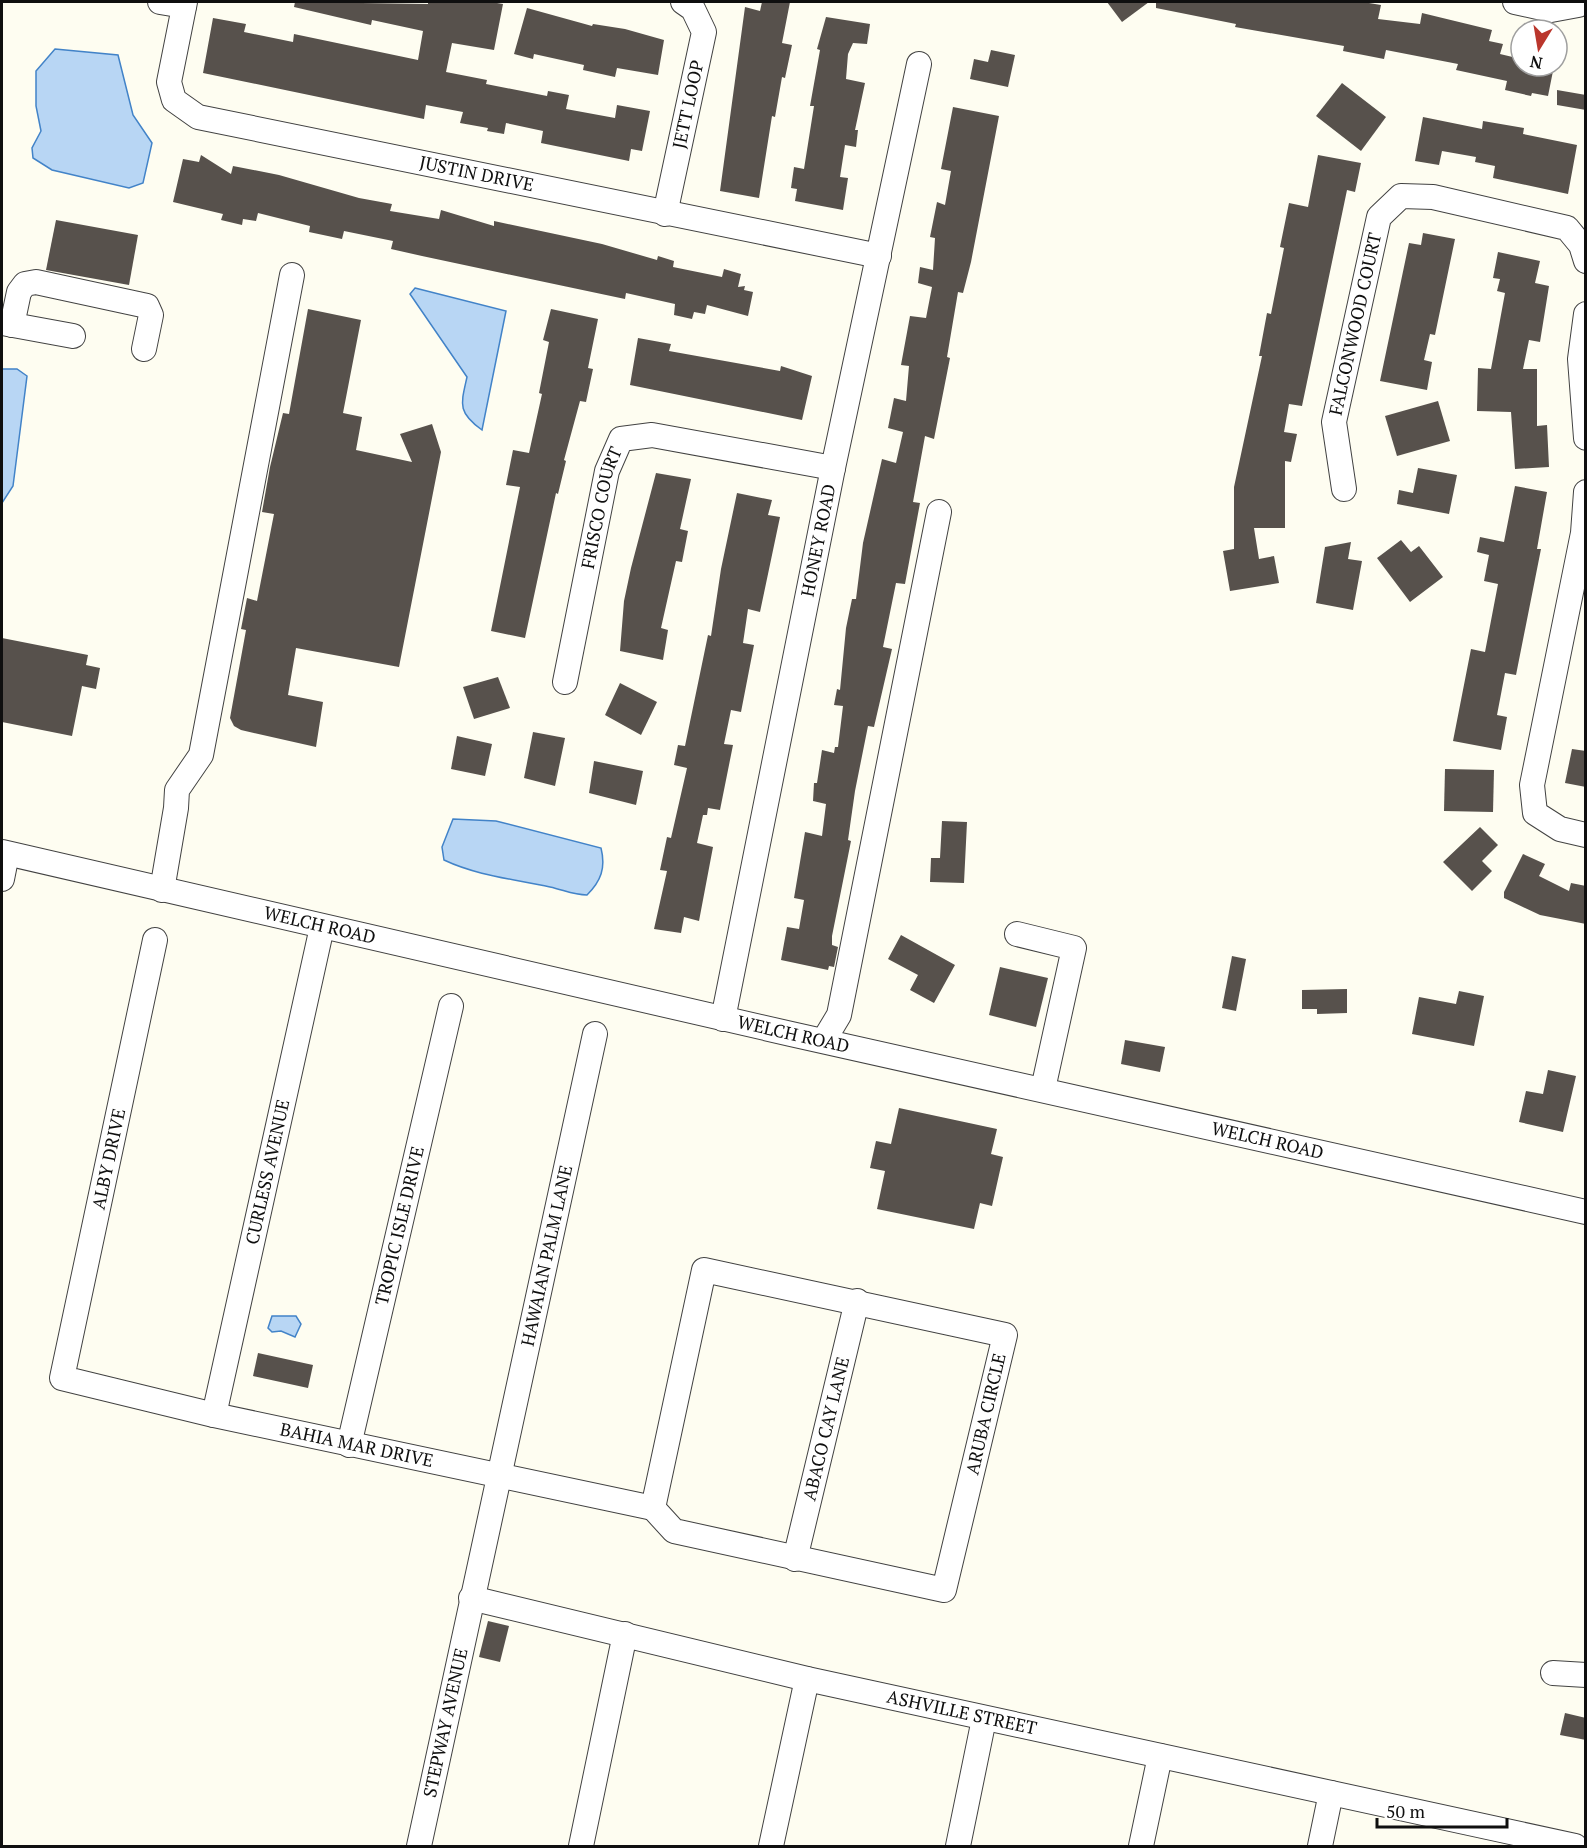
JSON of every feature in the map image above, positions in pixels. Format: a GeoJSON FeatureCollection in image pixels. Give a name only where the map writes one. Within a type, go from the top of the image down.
{"type":"FeatureCollection","features":[{"type":"Feature","properties":{"kind":"street"},"geometry":{"type":"LineString","coordinates":[[160,2],[184,4]]}},
{"type":"Feature","properties":{"kind":"street","name":"JETT LOOP"},"geometry":{"type":"LineString","coordinates":[[665,214],[704,32],[693,9],[683,2]]}},
{"type":"Feature","properties":{"kind":"street"},"geometry":{"type":"LineString","coordinates":[[1515,2],[1551,10],[1578,5],[1581,2]]}},
{"type":"Feature","properties":{"kind":"street","name":"JUSTIN DRIVE"},"geometry":{"type":"LineString","coordinates":[[184,4],[169,82],[174,100],[198,117],[879,256]]}},
{"type":"Feature","properties":{"kind":"street","name":"HONEY ROAD"},"geometry":{"type":"LineString","coordinates":[[723,1019],[833,468],[919,64]]}},
{"type":"Feature","properties":{"kind":"street","name":"FALCONWOOD COURT"},"geometry":{"type":"LineString","coordinates":[[1344,489],[1334,422],[1379,217],[1401,196],[1433,197],[1567,228],[1581,245],[1586,261]]}},
{"type":"Feature","properties":{"kind":"street"},"geometry":{"type":"LineString","coordinates":[[162,890],[177,790],[201,755],[292,275]]}},
{"type":"Feature","properties":{"kind":"street"},"geometry":{"type":"LineString","coordinates":[[73,336],[7,324],[19,292],[25,284],[36,282],[147,306],[151,315],[144,349]]}},
{"type":"Feature","properties":{"kind":"street"},"geometry":{"type":"LineString","coordinates":[[1586,314],[1580,359],[1585,387],[1586,438]]}},
{"type":"Feature","properties":{"kind":"street","name":"FRISCO COURT"},"geometry":{"type":"LineString","coordinates":[[565,682],[607,471],[621,439],[652,435],[833,468]]}},
{"type":"Feature","properties":{"kind":"street"},"geometry":{"type":"LineString","coordinates":[[1586,492],[1576,607],[1532,785],[1535,813],[1560,829],[1586,834]]}},
{"type":"Feature","properties":{"kind":"street"},"geometry":{"type":"LineString","coordinates":[[824,1040],[839,1015],[939,512]]}},
{"type":"Feature","properties":{"kind":"street"},"geometry":{"type":"LineString","coordinates":[[2,879],[4,853]]}},
{"type":"Feature","properties":{"kind":"street","name":"WELCH ROAD"},"geometry":{"type":"LineString","coordinates":[[4,853],[723,1019],[1586,1212]]}},
{"type":"Feature","properties":{"kind":"street","name":"CURLESS AVENUE"},"geometry":{"type":"LineString","coordinates":[[214,1415],[322,927]]}},
{"type":"Feature","properties":{"kind":"street"},"geometry":{"type":"LineString","coordinates":[[1017,934],[1074,948],[1043,1089]]}},
{"type":"Feature","properties":{"kind":"street","name":"ALBY DRIVE"},"geometry":{"type":"LineString","coordinates":[[63,1378],[155,940]]}},
{"type":"Feature","properties":{"kind":"street","name":"TROPIC ISLE DRIVE"},"geometry":{"type":"LineString","coordinates":[[349,1445],[451,1006]]}},
{"type":"Feature","properties":{"kind":"street","name":"HAWAIAN PALM LANE"},"geometry":{"type":"LineString","coordinates":[[500,1477],[595,1034]]}},
{"type":"Feature","properties":{"kind":"street","name":"ARUBA CIRCLE"},"geometry":{"type":"LineString","coordinates":[[704,1270],[857,1301],[1005,1335],[944,1590],[674,1531],[653,1508],[704,1270]]}},
{"type":"Feature","properties":{"kind":"street","name":"ABACO CAY LANE"},"geometry":{"type":"LineString","coordinates":[[795,1559],[857,1301]]}},
{"type":"Feature","properties":{"kind":"street","name":"BAHIA MAR DRIVE"},"geometry":{"type":"LineString","coordinates":[[63,1378],[349,1445],[653,1508]]}},
{"type":"Feature","properties":{"kind":"street"},"geometry":{"type":"LineString","coordinates":[[471,1598],[500,1477]]}},
{"type":"Feature","properties":{"kind":"street","name":"ASHVILLE STREET"},"geometry":{"type":"LineString","coordinates":[[471,1598],[984,1719],[1331,1792],[1501,1839],[1575,1846]]}},
{"type":"Feature","properties":{"kind":"street","name":"STEPWAY AVENUE"},"geometry":{"type":"LineString","coordinates":[[419,1846],[471,1598]]}},
{"type":"Feature","properties":{"kind":"street"},"geometry":{"type":"LineString","coordinates":[[581,1846],[625,1634]]}},
{"type":"Feature","properties":{"kind":"street"},"geometry":{"type":"LineString","coordinates":[[1554,1673],[1586,1675]]}},
{"type":"Feature","properties":{"kind":"street"},"geometry":{"type":"LineString","coordinates":[[771,1846],[807,1679]]}},
{"type":"Feature","properties":{"kind":"street"},"geometry":{"type":"LineString","coordinates":[[958,1846],[984,1719]]}},
{"type":"Feature","properties":{"kind":"street"},"geometry":{"type":"LineString","coordinates":[[1141,1846],[1160,1756]]}},
{"type":"Feature","properties":{"kind":"street"},"geometry":{"type":"LineString","coordinates":[[1320,1846],[1331,1792]]}},
{"type":"Feature","properties":{"kind":"water"},"geometry":{"type":"Polygon","coordinates":[[[55,49],[118,55],[133,115],[152,143],[143,183],[129,188],[52,170],[33,158],[32,148],[41,131],[36,106],[36,71],[55,49]]]}},
{"type":"Feature","properties":{"kind":"water"},"geometry":{"type":"Polygon","coordinates":[[[415,288],[506,311],[482,430],[468,418],[463,407],[467,377],[410,294],[415,288]]]}},
{"type":"Feature","properties":{"kind":"water"},"geometry":{"type":"Polygon","coordinates":[[[2,369],[17,369],[27,376],[13,486],[2,503],[2,369]]]}},
{"type":"Feature","properties":{"kind":"water"},"geometry":{"type":"Polygon","coordinates":[[[453,819],[496,821],[601,848],[603,862],[601,874],[592,890],[587,895],[582,895],[457,865],[444,860],[442,847],[453,819]]]}},
{"type":"Feature","properties":{"kind":"water"},"geometry":{"type":"Polygon","coordinates":[[[272,1316],[296,1316],[301,1324],[295,1337],[281,1331],[272,1332],[268,1328],[272,1316]]]}},
{"type":"Feature","properties":{"kind":"building"},"geometry":{"type":"Polygon","coordinates":[[[295,2],[428,4],[428,2],[491,2],[503,4],[494,50],[452,43],[446,72],[487,80],[486,84],[547,96],[548,91],[569,95],[566,109],[615,118],[617,105],[650,111],[642,151],[631,149],[629,161],[541,143],[543,131],[506,123],[504,134],[487,131],[488,128],[460,123],[463,112],[426,105],[424,119],[203,73],[213,18],[246,24],[244,32],[293,42],[294,34],[418,60],[423,31],[372,20],[371,25],[294,7],[295,2]]]}},
{"type":"Feature","properties":{"kind":"building"},"geometry":{"type":"Polygon","coordinates":[[[762,2],[790,2],[782,43],[792,45],[785,78],[782,77],[775,117],[772,116],[759,198],[720,191],[745,7],[760,11],[762,2]]]}},
{"type":"Feature","properties":{"kind":"building"},"geometry":{"type":"Polygon","coordinates":[[[1107,2],[1149,2],[1122,22],[1107,2]]]}},
{"type":"Feature","properties":{"kind":"building"},"geometry":{"type":"Polygon","coordinates":[[[1156,2],[1363,2],[1381,5],[1378,19],[1420,24],[1422,13],[1492,30],[1489,41],[1503,44],[1500,54],[1509,56],[1509,78],[1552,78],[1548,96],[1532,93],[1531,96],[1505,90],[1507,81],[1456,70],[1458,64],[1386,50],[1384,59],[1343,51],[1344,46],[1235,27],[1236,24],[1156,8],[1156,2]]]}},
{"type":"Feature","properties":{"kind":"building"},"geometry":{"type":"Polygon","coordinates":[[[527,8],[592,26],[593,24],[625,29],[664,40],[658,75],[617,68],[615,77],[583,70],[584,65],[534,54],[533,59],[514,54],[527,8]]]}},
{"type":"Feature","properties":{"kind":"building"},"geometry":{"type":"Polygon","coordinates":[[[826,17],[870,24],[867,44],[853,43],[848,54],[846,79],[865,83],[855,130],[858,130],[856,147],[845,145],[840,177],[848,178],[843,210],[795,201],[797,189],[791,188],[794,167],[804,169],[814,106],[810,106],[820,50],[817,49],[826,17]]]}},
{"type":"Feature","properties":{"kind":"building"},"geometry":{"type":"Polygon","coordinates":[[[991,50],[1015,55],[1008,87],[970,79],[974,59],[988,62],[991,50]]]}},
{"type":"Feature","properties":{"kind":"building"},"geometry":{"type":"Polygon","coordinates":[[[1342,83],[1386,117],[1361,151],[1316,116],[1342,83]]]}},
{"type":"Feature","properties":{"kind":"building"},"geometry":{"type":"Polygon","coordinates":[[[1557,90],[1586,95],[1586,110],[1557,105],[1557,90]]]}},
{"type":"Feature","properties":{"kind":"building"},"geometry":{"type":"Polygon","coordinates":[[[953,107],[999,116],[971,262],[963,293],[958,292],[947,357],[950,358],[934,439],[925,436],[913,502],[920,503],[905,584],[896,583],[883,647],[892,649],[874,727],[868,726],[855,791],[848,840],[851,841],[832,936],[832,945],[838,947],[834,967],[829,966],[828,970],[781,960],[787,927],[799,929],[804,900],[794,898],[805,832],[822,836],[826,804],[813,801],[814,783],[817,783],[822,750],[834,753],[835,747],[838,747],[843,706],[834,705],[837,689],[840,690],[846,628],[852,599],[856,599],[863,543],[882,459],[896,463],[903,432],[888,428],[894,398],[906,401],[909,366],[901,365],[910,316],[926,318],[932,287],[918,283],[920,267],[933,270],[935,238],[930,237],[937,202],[945,205],[951,171],[941,169],[953,107]]]}},
{"type":"Feature","properties":{"kind":"building"},"geometry":{"type":"Polygon","coordinates":[[[1423,117],[1482,129],[1483,121],[1524,128],[1523,134],[1577,145],[1568,194],[1493,178],[1495,166],[1475,162],[1476,157],[1442,151],[1439,165],[1415,161],[1423,117]]]}},
{"type":"Feature","properties":{"kind":"building"},"geometry":{"type":"Polygon","coordinates":[[[201,155],[231,174],[233,166],[279,175],[359,198],[392,204],[390,211],[439,219],[441,210],[494,226],[494,221],[602,244],[657,260],[658,256],[674,261],[673,267],[722,277],[724,269],[741,274],[738,287],[745,286],[744,290],[753,292],[748,316],[707,305],[705,314],[694,312],[692,319],[674,315],[675,304],[626,293],[625,299],[422,256],[391,249],[393,241],[344,231],[342,239],[309,232],[310,226],[258,213],[256,221],[243,219],[242,225],[221,220],[223,214],[173,202],[183,159],[199,162],[201,155]]]}},
{"type":"Feature","properties":{"kind":"building"},"geometry":{"type":"Polygon","coordinates":[[[1318,155],[1361,163],[1355,192],[1347,190],[1302,406],[1289,404],[1284,432],[1297,434],[1291,462],[1285,461],[1285,528],[1254,528],[1259,559],[1274,556],[1279,583],[1230,591],[1223,551],[1234,549],[1234,487],[1262,356],[1259,356],[1267,313],[1271,314],[1284,248],[1280,247],[1289,203],[1308,207],[1318,155]]]}},
{"type":"Feature","properties":{"kind":"building"},"geometry":{"type":"Polygon","coordinates":[[[56,220],[138,235],[129,285],[46,270],[56,220]]]}},
{"type":"Feature","properties":{"kind":"building"},"geometry":{"type":"Polygon","coordinates":[[[1423,233],[1455,239],[1435,335],[1430,334],[1424,360],[1432,362],[1427,390],[1380,381],[1409,243],[1421,245],[1423,233]]]}},
{"type":"Feature","properties":{"kind":"building"},"geometry":{"type":"Polygon","coordinates":[[[1498,252],[1540,261],[1535,283],[1549,286],[1540,342],[1529,340],[1523,369],[1537,369],[1537,426],[1547,425],[1549,467],[1515,469],[1511,412],[1477,411],[1478,368],[1491,369],[1505,293],[1497,291],[1500,279],[1493,278],[1498,252]]]}},
{"type":"Feature","properties":{"kind":"building"},"geometry":{"type":"Polygon","coordinates":[[[308,309],[361,320],[343,413],[362,417],[356,450],[412,462],[400,434],[432,424],[441,452],[399,667],[296,648],[288,695],[323,702],[316,747],[241,730],[234,726],[230,718],[246,630],[241,629],[247,598],[257,601],[274,514],[262,512],[270,467],[283,413],[289,414],[308,309]]]}},
{"type":"Feature","properties":{"kind":"building"},"geometry":{"type":"Polygon","coordinates":[[[551,309],[598,319],[588,368],[593,369],[586,402],[580,401],[564,460],[566,461],[558,494],[556,493],[525,638],[491,631],[520,487],[506,485],[513,450],[529,453],[542,394],[539,393],[549,342],[543,340],[551,309]]]}},
{"type":"Feature","properties":{"kind":"building"},"geometry":{"type":"Polygon","coordinates":[[[638,338],[671,344],[669,351],[780,371],[781,366],[812,376],[802,420],[630,385],[638,338]]]}},
{"type":"Feature","properties":{"kind":"building"},"geometry":{"type":"Polygon","coordinates":[[[1438,401],[1450,441],[1397,456],[1385,416],[1438,401]]]}},
{"type":"Feature","properties":{"kind":"building"},"geometry":{"type":"Polygon","coordinates":[[[1418,468],[1457,475],[1449,514],[1397,504],[1399,490],[1413,493],[1418,468]]]}},
{"type":"Feature","properties":{"kind":"building"},"geometry":{"type":"Polygon","coordinates":[[[656,473],[691,479],[680,529],[688,531],[682,562],[676,561],[661,628],[668,630],[663,660],[620,651],[624,601],[656,473]]]}},
{"type":"Feature","properties":{"kind":"building"},"geometry":{"type":"Polygon","coordinates":[[[1515,486],[1547,492],[1537,549],[1541,549],[1516,675],[1505,673],[1497,715],[1507,717],[1501,750],[1453,741],[1471,649],[1485,652],[1498,584],[1484,581],[1489,555],[1477,552],[1480,537],[1504,542],[1515,486]]]}},
{"type":"Feature","properties":{"kind":"building"},"geometry":{"type":"Polygon","coordinates":[[[737,493],[772,500],[768,515],[780,517],[760,612],[748,609],[743,643],[754,645],[741,712],[731,710],[724,744],[733,745],[720,810],[708,808],[707,815],[703,815],[697,843],[713,847],[699,921],[684,917],[681,933],[654,929],[667,871],[660,870],[667,837],[671,838],[687,768],[674,765],[678,745],[685,746],[708,635],[711,636],[721,569],[737,493]]]}},
{"type":"Feature","properties":{"kind":"building"},"geometry":{"type":"Polygon","coordinates":[[[1401,540],[1411,552],[1419,546],[1443,577],[1410,602],[1377,558],[1401,540]]]}},
{"type":"Feature","properties":{"kind":"building"},"geometry":{"type":"Polygon","coordinates":[[[1351,542],[1348,559],[1362,561],[1353,610],[1316,603],[1325,547],[1351,542]]]}},
{"type":"Feature","properties":{"kind":"building"},"geometry":{"type":"Polygon","coordinates":[[[2,638],[88,655],[86,665],[100,668],[96,689],[82,686],[72,736],[2,722],[2,638]]]}},
{"type":"Feature","properties":{"kind":"building"},"geometry":{"type":"Polygon","coordinates":[[[498,677],[510,708],[474,719],[463,687],[498,677]]]}},
{"type":"Feature","properties":{"kind":"building"},"geometry":{"type":"Polygon","coordinates":[[[620,683],[657,702],[641,735],[605,715],[620,683]]]}},
{"type":"Feature","properties":{"kind":"building"},"geometry":{"type":"Polygon","coordinates":[[[533,732],[565,738],[555,786],[524,778],[533,732]]]}},
{"type":"Feature","properties":{"kind":"building"},"geometry":{"type":"Polygon","coordinates":[[[457,736],[492,744],[485,776],[451,769],[457,736]]]}},
{"type":"Feature","properties":{"kind":"building"},"geometry":{"type":"Polygon","coordinates":[[[1572,749],[1586,751],[1586,787],[1565,783],[1572,749]]]}},
{"type":"Feature","properties":{"kind":"building"},"geometry":{"type":"Polygon","coordinates":[[[594,761],[643,771],[636,805],[589,793],[594,761]]]}},
{"type":"Feature","properties":{"kind":"building"},"geometry":{"type":"Polygon","coordinates":[[[1445,769],[1494,770],[1493,812],[1444,811],[1445,769]]]}},
{"type":"Feature","properties":{"kind":"building"},"geometry":{"type":"Polygon","coordinates":[[[942,821],[967,822],[964,883],[930,882],[931,858],[940,858],[942,821]]]}},
{"type":"Feature","properties":{"kind":"building"},"geometry":{"type":"Polygon","coordinates":[[[1480,827],[1498,845],[1482,861],[1492,871],[1472,891],[1443,862],[1480,827]]]}},
{"type":"Feature","properties":{"kind":"building"},"geometry":{"type":"Polygon","coordinates":[[[1523,854],[1545,864],[1539,876],[1569,891],[1571,883],[1586,886],[1586,924],[1540,915],[1504,898],[1504,892],[1523,854]]]}},
{"type":"Feature","properties":{"kind":"building"},"geometry":{"type":"Polygon","coordinates":[[[901,935],[955,965],[934,1003],[910,990],[918,975],[888,959],[901,935]]]}},
{"type":"Feature","properties":{"kind":"building"},"geometry":{"type":"Polygon","coordinates":[[[1232,956],[1246,959],[1236,1011],[1222,1008],[1232,956]]]}},
{"type":"Feature","properties":{"kind":"building"},"geometry":{"type":"Polygon","coordinates":[[[1000,967],[1048,978],[1036,1027],[989,1015],[1000,967]]]}},
{"type":"Feature","properties":{"kind":"building"},"geometry":{"type":"Polygon","coordinates":[[[1347,989],[1347,1013],[1317,1014],[1317,1009],[1302,1009],[1302,990],[1347,989]]]}},
{"type":"Feature","properties":{"kind":"building"},"geometry":{"type":"Polygon","coordinates":[[[1459,991],[1484,996],[1474,1046],[1412,1034],[1419,997],[1456,1004],[1459,991]]]}},
{"type":"Feature","properties":{"kind":"building"},"geometry":{"type":"Polygon","coordinates":[[[1125,1040],[1165,1047],[1160,1072],[1121,1064],[1125,1040]]]}},
{"type":"Feature","properties":{"kind":"building"},"geometry":{"type":"Polygon","coordinates":[[[1548,1070],[1576,1076],[1563,1132],[1519,1122],[1526,1091],[1543,1094],[1548,1070]]]}},
{"type":"Feature","properties":{"kind":"building"},"geometry":{"type":"Polygon","coordinates":[[[899,1108],[997,1129],[991,1154],[1003,1157],[992,1206],[980,1203],[974,1229],[877,1209],[885,1171],[870,1168],[876,1141],[891,1144],[899,1108]]]}},
{"type":"Feature","properties":{"kind":"building"},"geometry":{"type":"Polygon","coordinates":[[[258,1353],[313,1365],[308,1388],[253,1376],[258,1353]]]}},
{"type":"Feature","properties":{"kind":"building"},"geometry":{"type":"Polygon","coordinates":[[[488,1621],[509,1626],[500,1662],[479,1657],[488,1621]]]}},
{"type":"Feature","properties":{"kind":"building"},"geometry":{"type":"Polygon","coordinates":[[[1565,1713],[1586,1718],[1586,1740],[1560,1735],[1565,1713]]]}}]}
